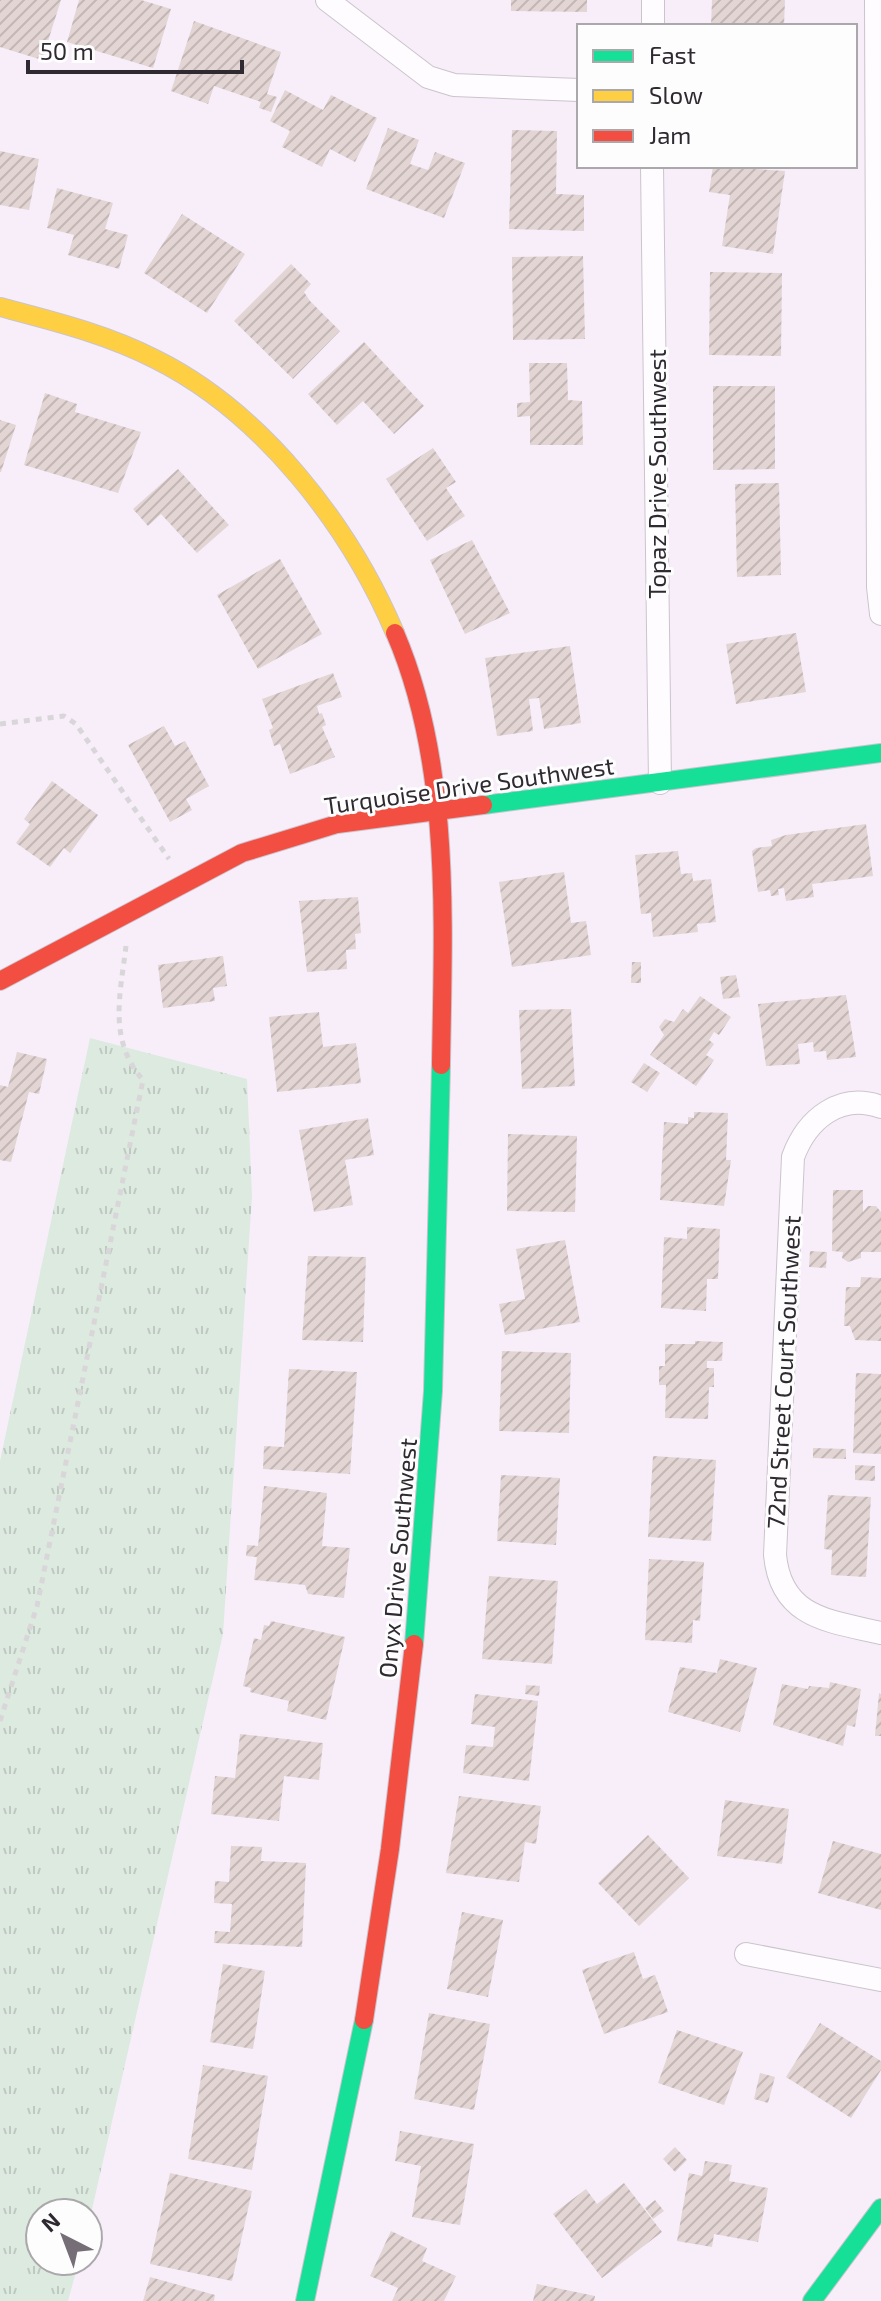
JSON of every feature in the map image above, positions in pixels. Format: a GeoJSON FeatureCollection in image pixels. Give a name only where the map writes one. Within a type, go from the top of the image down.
{"type":"FeatureCollection","features":[{"type":"Feature","properties":{"kind":"street"},"geometry":{"type":"LineString","coordinates":[[327,0],[428,77],[454,85],[577,90]]}},
{"type":"Feature","properties":{"kind":"street"},"geometry":{"type":"LineString","coordinates":[[653,0],[653,24]]}},
{"type":"Feature","properties":{"kind":"street"},"geometry":{"type":"LineString","coordinates":[[876,0],[878,571],[881,614]]}},
{"type":"Feature","properties":{"kind":"street","name":"Topaz Drive Southwest"},"geometry":{"type":"LineString","coordinates":[[652,168],[660,783]]}},
{"type":"Feature","properties":{"kind":"street","name":"Onyx Drive Southwest"},"geometry":{"type":"LineString","coordinates":[[0,307],[73,326],[160,361],[190,379],[283,463],[344,536],[398,638],[419,704],[436,810],[441,1124],[434,1432],[404,1744],[371,1982],[305,2301]]}},
{"type":"Feature","properties":{"kind":"street","name":"Turquoise Drive Southwest"},"geometry":{"type":"LineString","coordinates":[[0,981],[242,853],[337,824],[881,753]]}},
{"type":"Feature","properties":{"kind":"street","name":"72nd Street Court Southwest"},"geometry":{"type":"LineString","coordinates":[[881,1107],[850,1102],[824,1113],[800,1140],[793,1157],[775,1555],[777,1577],[784,1591],[804,1610],[819,1619],[881,1633]]}},
{"type":"Feature","properties":{"kind":"street"},"geometry":{"type":"LineString","coordinates":[[746,1954],[881,1980]]}},
{"type":"Feature","properties":{"kind":"street"},"geometry":{"type":"LineString","coordinates":[[812,2301],[881,2208]]}},
{"type":"Feature","properties":{"kind":"path"},"geometry":{"type":"LineString","coordinates":[[0,724],[64,716],[76,724],[165,849],[179,886]]}},
{"type":"Feature","properties":{"kind":"path"},"geometry":{"type":"LineString","coordinates":[[0,1721],[37,1606],[143,1080],[120,1046],[119,1013],[131,912]]}},
{"type":"Feature","properties":{"kind":"green space"},"geometry":{"type":"Polygon","coordinates":[[[90,1038],[247,1079],[252,1196],[223,1634],[95,2197],[24,2197],[24,2277],[75,2277],[68,2301],[0,2301],[0,1461],[90,1038]]]}},
{"type":"Feature","properties":{"kind":"building"},"geometry":{"type":"Polygon","coordinates":[[[0,0],[61,0],[42,60],[0,47],[0,0]]]}},
{"type":"Feature","properties":{"kind":"building"},"geometry":{"type":"Polygon","coordinates":[[[79,0],[141,0],[171,9],[153,68],[67,42],[79,0]]]}},
{"type":"Feature","properties":{"kind":"building"},"geometry":{"type":"Polygon","coordinates":[[[511,0],[587,0],[587,12],[511,11],[511,0]]]}},
{"type":"Feature","properties":{"kind":"building"},"geometry":{"type":"Polygon","coordinates":[[[712,0],[785,0],[784,24],[711,24],[712,0]]]}},
{"type":"Feature","properties":{"kind":"building"},"geometry":{"type":"Polygon","coordinates":[[[194,21],[281,52],[267,94],[277,97],[271,112],[259,108],[261,102],[214,86],[208,104],[171,91],[194,21]]]}},
{"type":"Feature","properties":{"kind":"building"},"geometry":{"type":"Polygon","coordinates":[[[285,90],[323,110],[331,95],[377,118],[355,162],[330,149],[322,167],[282,147],[290,131],[270,121],[285,90]]]}},
{"type":"Feature","properties":{"kind":"building"},"geometry":{"type":"Polygon","coordinates":[[[388,128],[419,140],[410,164],[428,170],[435,152],[465,163],[444,218],[366,189],[388,128]]]}},
{"type":"Feature","properties":{"kind":"building"},"geometry":{"type":"Polygon","coordinates":[[[512,130],[557,131],[556,194],[584,195],[584,231],[509,229],[512,130]]]}},
{"type":"Feature","properties":{"kind":"building"},"geometry":{"type":"Polygon","coordinates":[[[0,151],[39,159],[29,210],[0,205],[0,151]]]}},
{"type":"Feature","properties":{"kind":"building"},"geometry":{"type":"Polygon","coordinates":[[[713,168],[785,171],[773,254],[722,246],[730,195],[709,192],[713,168]]]}},
{"type":"Feature","properties":{"kind":"building"},"geometry":{"type":"Polygon","coordinates":[[[57,188],[113,203],[105,229],[128,235],[119,269],[68,255],[74,235],[47,228],[57,188]]]}},
{"type":"Feature","properties":{"kind":"building"},"geometry":{"type":"Polygon","coordinates":[[[182,214],[245,254],[207,313],[144,273],[182,214]]]}},
{"type":"Feature","properties":{"kind":"building"},"geometry":{"type":"Polygon","coordinates":[[[583,256],[585,339],[513,340],[512,257],[583,256]]]}},
{"type":"Feature","properties":{"kind":"building"},"geometry":{"type":"Polygon","coordinates":[[[291,264],[311,284],[304,292],[310,301],[340,331],[293,379],[234,321],[291,264]]]}},
{"type":"Feature","properties":{"kind":"building"},"geometry":{"type":"Polygon","coordinates":[[[710,272],[782,273],[781,356],[709,355],[710,272]]]}},
{"type":"Feature","properties":{"kind":"building"},"geometry":{"type":"Polygon","coordinates":[[[364,342],[424,406],[394,434],[363,401],[337,425],[308,394],[364,342]]]}},
{"type":"Feature","properties":{"kind":"building"},"geometry":{"type":"Polygon","coordinates":[[[529,363],[567,363],[568,400],[582,401],[583,445],[530,445],[530,416],[517,417],[517,403],[530,402],[529,363]]]}},
{"type":"Feature","properties":{"kind":"building"},"geometry":{"type":"Polygon","coordinates":[[[713,386],[775,386],[775,469],[713,470],[713,386]]]}},
{"type":"Feature","properties":{"kind":"building"},"geometry":{"type":"Polygon","coordinates":[[[45,393],[77,404],[75,412],[141,432],[118,493],[24,465],[45,393]]]}},
{"type":"Feature","properties":{"kind":"building"},"geometry":{"type":"Polygon","coordinates":[[[0,420],[16,425],[1,472],[0,472],[0,420]]]}},
{"type":"Feature","properties":{"kind":"building"},"geometry":{"type":"Polygon","coordinates":[[[433,448],[456,482],[446,488],[465,516],[427,541],[386,479],[433,448]]]}},
{"type":"Feature","properties":{"kind":"building"},"geometry":{"type":"Polygon","coordinates":[[[178,469],[229,525],[197,553],[161,514],[148,526],[133,509],[178,469]]]}},
{"type":"Feature","properties":{"kind":"building"},"geometry":{"type":"Polygon","coordinates":[[[779,483],[781,575],[737,577],[735,484],[779,483]]]}},
{"type":"Feature","properties":{"kind":"building"},"geometry":{"type":"Polygon","coordinates":[[[472,540],[510,613],[465,634],[430,560],[472,540]]]}},
{"type":"Feature","properties":{"kind":"building"},"geometry":{"type":"Polygon","coordinates":[[[280,559],[322,634],[258,669],[217,595],[280,559]]]}},
{"type":"Feature","properties":{"kind":"building"},"geometry":{"type":"Polygon","coordinates":[[[796,633],[806,692],[736,704],[726,644],[796,633]]]}},
{"type":"Feature","properties":{"kind":"building"},"geometry":{"type":"Polygon","coordinates":[[[570,646],[581,723],[544,729],[539,698],[529,699],[533,731],[497,736],[485,658],[570,646]]]}},
{"type":"Feature","properties":{"kind":"building"},"geometry":{"type":"Polygon","coordinates":[[[333,673],[342,697],[317,706],[335,757],[290,774],[280,744],[274,746],[269,730],[273,728],[262,699],[333,673]]]}},
{"type":"Feature","properties":{"kind":"building"},"geometry":{"type":"Polygon","coordinates":[[[164,726],[175,746],[185,741],[209,786],[186,799],[192,810],[170,822],[128,745],[164,726]]]}},
{"type":"Feature","properties":{"kind":"building"},"geometry":{"type":"Polygon","coordinates":[[[52,781],[98,815],[70,853],[64,848],[50,867],[16,843],[30,824],[24,819],[52,781]]]}},
{"type":"Feature","properties":{"kind":"building"},"geometry":{"type":"Polygon","coordinates":[[[866,824],[873,876],[812,884],[814,897],[786,901],[784,888],[778,889],[779,895],[771,896],[770,890],[758,892],[752,851],[756,848],[772,846],[771,840],[786,835],[866,824]]]}},
{"type":"Feature","properties":{"kind":"building"},"geometry":{"type":"Polygon","coordinates":[[[678,851],[681,874],[692,873],[693,881],[711,879],[716,922],[697,924],[698,932],[653,937],[651,913],[641,914],[635,855],[678,851]]]}},
{"type":"Feature","properties":{"kind":"building"},"geometry":{"type":"Polygon","coordinates":[[[564,872],[571,923],[586,921],[591,955],[512,967],[499,882],[564,872]]]}},
{"type":"Feature","properties":{"kind":"building"},"geometry":{"type":"Polygon","coordinates":[[[358,897],[361,933],[355,934],[356,949],[346,950],[347,969],[307,972],[299,901],[358,897]]]}},
{"type":"Feature","properties":{"kind":"building"},"geometry":{"type":"Polygon","coordinates":[[[223,956],[227,986],[213,988],[215,1001],[163,1008],[158,965],[223,956]]]}},
{"type":"Feature","properties":{"kind":"building"},"geometry":{"type":"Polygon","coordinates":[[[632,962],[641,962],[641,983],[631,983],[632,962]]]}},
{"type":"Feature","properties":{"kind":"building"},"geometry":{"type":"Polygon","coordinates":[[[736,975],[740,997],[723,999],[720,977],[736,975]]]}},
{"type":"Feature","properties":{"kind":"building"},"geometry":{"type":"Polygon","coordinates":[[[846,995],[856,1057],[827,1060],[826,1051],[814,1052],[813,1042],[798,1044],[800,1064],[766,1066],[758,1004],[846,995]]]}},
{"type":"Feature","properties":{"kind":"building"},"geometry":{"type":"Polygon","coordinates":[[[700,996],[731,1017],[719,1035],[714,1032],[709,1040],[714,1044],[706,1055],[714,1060],[696,1086],[650,1055],[664,1035],[659,1027],[665,1019],[674,1022],[683,1009],[688,1013],[700,996]]]}},
{"type":"Feature","properties":{"kind":"building"},"geometry":{"type":"Polygon","coordinates":[[[571,1009],[575,1086],[522,1089],[519,1010],[571,1009]]]}},
{"type":"Feature","properties":{"kind":"building"},"geometry":{"type":"Polygon","coordinates":[[[319,1012],[323,1047],[356,1043],[361,1083],[277,1092],[269,1017],[319,1012]]]}},
{"type":"Feature","properties":{"kind":"building"},"geometry":{"type":"Polygon","coordinates":[[[17,1052],[47,1059],[39,1094],[29,1092],[11,1162],[0,1160],[0,1085],[8,1087],[17,1052]]]}},
{"type":"Feature","properties":{"kind":"building"},"geometry":{"type":"Polygon","coordinates":[[[644,1063],[660,1073],[647,1092],[631,1082],[644,1063]]]}},
{"type":"Feature","properties":{"kind":"building"},"geometry":{"type":"Polygon","coordinates":[[[694,1112],[728,1113],[726,1160],[731,1160],[724,1206],[660,1200],[664,1122],[688,1124],[688,1117],[694,1118],[694,1112]]]}},
{"type":"Feature","properties":{"kind":"building"},"geometry":{"type":"Polygon","coordinates":[[[368,1118],[374,1155],[345,1160],[353,1205],[314,1212],[299,1130],[368,1118]]]}},
{"type":"Feature","properties":{"kind":"building"},"geometry":{"type":"Polygon","coordinates":[[[508,1134],[577,1136],[575,1212],[507,1211],[508,1134]]]}},
{"type":"Feature","properties":{"kind":"building"},"geometry":{"type":"Polygon","coordinates":[[[833,1190],[863,1190],[863,1212],[868,1206],[876,1206],[881,1212],[881,1252],[861,1252],[861,1258],[848,1262],[842,1258],[843,1252],[832,1251],[833,1190]]]}},
{"type":"Feature","properties":{"kind":"building"},"geometry":{"type":"Polygon","coordinates":[[[687,1227],[720,1229],[718,1279],[707,1279],[706,1311],[661,1308],[664,1237],[687,1239],[687,1227]]]}},
{"type":"Feature","properties":{"kind":"building"},"geometry":{"type":"Polygon","coordinates":[[[565,1240],[580,1322],[505,1335],[499,1304],[525,1299],[516,1249],[565,1240]]]}},
{"type":"Feature","properties":{"kind":"building"},"geometry":{"type":"Polygon","coordinates":[[[810,1251],[827,1252],[826,1268],[809,1267],[810,1251]]]}},
{"type":"Feature","properties":{"kind":"building"},"geometry":{"type":"Polygon","coordinates":[[[308,1256],[366,1257],[363,1342],[302,1340],[308,1256]]]}},
{"type":"Feature","properties":{"kind":"building"},"geometry":{"type":"Polygon","coordinates":[[[861,1277],[881,1278],[881,1341],[855,1340],[850,1326],[844,1326],[846,1287],[860,1287],[861,1277]]]}},
{"type":"Feature","properties":{"kind":"building"},"geometry":{"type":"Polygon","coordinates":[[[695,1341],[723,1342],[722,1361],[707,1361],[707,1368],[714,1368],[714,1387],[709,1387],[708,1419],[665,1418],[666,1385],[659,1385],[659,1366],[665,1366],[665,1344],[695,1344],[695,1341]]]}},
{"type":"Feature","properties":{"kind":"building"},"geometry":{"type":"Polygon","coordinates":[[[502,1351],[571,1353],[569,1433],[499,1431],[502,1351]]]}},
{"type":"Feature","properties":{"kind":"building"},"geometry":{"type":"Polygon","coordinates":[[[289,1369],[357,1372],[350,1474],[263,1469],[264,1446],[284,1447],[289,1369]]]}},
{"type":"Feature","properties":{"kind":"building"},"geometry":{"type":"Polygon","coordinates":[[[856,1373],[881,1374],[881,1454],[853,1453],[856,1373]]]}},
{"type":"Feature","properties":{"kind":"building"},"geometry":{"type":"Polygon","coordinates":[[[813,1448],[846,1449],[846,1459],[813,1458],[813,1448]]]}},
{"type":"Feature","properties":{"kind":"building"},"geometry":{"type":"Polygon","coordinates":[[[653,1456],[716,1460],[711,1541],[648,1537],[653,1456]]]}},
{"type":"Feature","properties":{"kind":"building"},"geometry":{"type":"Polygon","coordinates":[[[855,1465],[875,1466],[875,1481],[855,1480],[855,1465]]]}},
{"type":"Feature","properties":{"kind":"building"},"geometry":{"type":"Polygon","coordinates":[[[501,1475],[560,1478],[556,1545],[497,1541],[501,1475]]]}},
{"type":"Feature","properties":{"kind":"building"},"geometry":{"type":"Polygon","coordinates":[[[264,1486],[327,1493],[322,1546],[350,1548],[344,1598],[308,1594],[305,1585],[254,1580],[257,1557],[246,1556],[247,1545],[258,1546],[264,1486]]]}},
{"type":"Feature","properties":{"kind":"building"},"geometry":{"type":"Polygon","coordinates":[[[828,1495],[871,1497],[866,1577],[831,1575],[832,1550],[824,1549],[828,1495]]]}},
{"type":"Feature","properties":{"kind":"building"},"geometry":{"type":"Polygon","coordinates":[[[649,1559],[704,1562],[700,1621],[693,1620],[692,1643],[645,1640],[649,1559]]]}},
{"type":"Feature","properties":{"kind":"building"},"geometry":{"type":"Polygon","coordinates":[[[489,1576],[558,1581],[552,1664],[482,1659],[489,1576]]]}},
{"type":"Feature","properties":{"kind":"building"},"geometry":{"type":"Polygon","coordinates":[[[271,1621],[345,1637],[326,1720],[287,1711],[289,1701],[250,1692],[251,1688],[243,1686],[254,1638],[261,1640],[264,1625],[269,1626],[271,1621]]]}},
{"type":"Feature","properties":{"kind":"building"},"geometry":{"type":"Polygon","coordinates":[[[720,1659],[757,1668],[740,1732],[668,1712],[680,1667],[717,1673],[720,1659]]]}},
{"type":"Feature","properties":{"kind":"building"},"geometry":{"type":"Polygon","coordinates":[[[830,1682],[861,1689],[855,1727],[847,1725],[843,1746],[773,1725],[782,1684],[808,1689],[809,1686],[829,1688],[830,1682]]]}},
{"type":"Feature","properties":{"kind":"building"},"geometry":{"type":"Polygon","coordinates":[[[526,1685],[540,1686],[539,1696],[525,1694],[526,1685]]]}},
{"type":"Feature","properties":{"kind":"building"},"geometry":{"type":"Polygon","coordinates":[[[879,1693],[881,1736],[875,1736],[879,1693]]]}},
{"type":"Feature","properties":{"kind":"building"},"geometry":{"type":"Polygon","coordinates":[[[475,1694],[538,1701],[529,1781],[463,1773],[466,1745],[493,1747],[495,1727],[471,1724],[475,1694]]]}},
{"type":"Feature","properties":{"kind":"building"},"geometry":{"type":"Polygon","coordinates":[[[240,1734],[323,1743],[319,1780],[284,1776],[279,1821],[211,1814],[215,1776],[235,1778],[240,1734]]]}},
{"type":"Feature","properties":{"kind":"building"},"geometry":{"type":"Polygon","coordinates":[[[459,1796],[541,1806],[536,1844],[525,1842],[519,1882],[446,1873],[459,1796]]]}},
{"type":"Feature","properties":{"kind":"building"},"geometry":{"type":"Polygon","coordinates":[[[725,1800],[789,1809],[782,1864],[717,1856],[725,1800]]]}},
{"type":"Feature","properties":{"kind":"building"},"geometry":{"type":"Polygon","coordinates":[[[648,1835],[689,1878],[639,1926],[598,1883],[648,1835]]]}},
{"type":"Feature","properties":{"kind":"building"},"geometry":{"type":"Polygon","coordinates":[[[833,1841],[881,1854],[881,1910],[818,1893],[833,1841]]]}},
{"type":"Feature","properties":{"kind":"building"},"geometry":{"type":"Polygon","coordinates":[[[231,1846],[262,1847],[261,1861],[306,1863],[302,1947],[214,1943],[215,1931],[230,1932],[232,1904],[214,1903],[215,1881],[229,1882],[231,1846]]]}},
{"type":"Feature","properties":{"kind":"building"},"geometry":{"type":"Polygon","coordinates":[[[462,1912],[503,1920],[488,1997],[447,1989],[462,1912]]]}},
{"type":"Feature","properties":{"kind":"building"},"geometry":{"type":"Polygon","coordinates":[[[634,1952],[643,1979],[655,1975],[668,2012],[604,2034],[582,1970],[634,1952]]]}},
{"type":"Feature","properties":{"kind":"building"},"geometry":{"type":"Polygon","coordinates":[[[223,1964],[265,1971],[253,2049],[210,2042],[223,1964]]]}},
{"type":"Feature","properties":{"kind":"building"},"geometry":{"type":"Polygon","coordinates":[[[429,2013],[490,2024],[474,2110],[414,2099],[429,2013]]]}},
{"type":"Feature","properties":{"kind":"building"},"geometry":{"type":"Polygon","coordinates":[[[820,2023],[881,2061],[881,2070],[851,2118],[786,2077],[820,2023]]]}},
{"type":"Feature","properties":{"kind":"building"},"geometry":{"type":"Polygon","coordinates":[[[677,2030],[743,2052],[724,2105],[658,2083],[677,2030]]]}},
{"type":"Feature","properties":{"kind":"building"},"geometry":{"type":"Polygon","coordinates":[[[203,2065],[268,2076],[252,2170],[188,2159],[203,2065]]]}},
{"type":"Feature","properties":{"kind":"building"},"geometry":{"type":"Polygon","coordinates":[[[760,2073],[775,2077],[768,2103],[754,2099],[760,2073]]]}},
{"type":"Feature","properties":{"kind":"building"},"geometry":{"type":"Polygon","coordinates":[[[400,2131],[474,2144],[460,2225],[412,2217],[421,2166],[395,2161],[400,2131]]]}},
{"type":"Feature","properties":{"kind":"building"},"geometry":{"type":"Polygon","coordinates":[[[675,2147],[687,2160],[675,2172],[663,2159],[675,2147]]]}},
{"type":"Feature","properties":{"kind":"building"},"geometry":{"type":"Polygon","coordinates":[[[705,2161],[732,2165],[729,2181],[768,2188],[758,2242],[714,2234],[712,2247],[677,2241],[689,2173],[702,2176],[705,2161]]]}},
{"type":"Feature","properties":{"kind":"building"},"geometry":{"type":"Polygon","coordinates":[[[170,2173],[252,2191],[232,2281],[150,2264],[170,2173]]]}},
{"type":"Feature","properties":{"kind":"building"},"geometry":{"type":"Polygon","coordinates":[[[624,2183],[662,2232],[602,2278],[553,2214],[586,2189],[597,2204],[624,2183]]]}},
{"type":"Feature","properties":{"kind":"building"},"geometry":{"type":"Polygon","coordinates":[[[655,2200],[664,2211],[653,2219],[645,2208],[655,2200]]]}},
{"type":"Feature","properties":{"kind":"building"},"geometry":{"type":"Polygon","coordinates":[[[391,2231],[427,2248],[422,2261],[456,2276],[444,2301],[392,2301],[398,2288],[370,2276],[391,2231]]]}},
{"type":"Feature","properties":{"kind":"building"},"geometry":{"type":"Polygon","coordinates":[[[150,2277],[215,2295],[214,2301],[143,2301],[150,2277]]]}},
{"type":"Feature","properties":{"kind":"building"},"geometry":{"type":"Polygon","coordinates":[[[537,2284],[595,2296],[594,2301],[533,2301],[537,2284]]]}},
{"type":"Feature","properties":{"kind":"traffic: fast"},"geometry":{"type":"LineString","coordinates":[[483,805],[881,753]]}},
{"type":"Feature","properties":{"kind":"traffic: fast"},"geometry":{"type":"LineString","coordinates":[[414,1644],[433,1391],[441,1065]]}},
{"type":"Feature","properties":{"kind":"traffic: fast"},"geometry":{"type":"LineString","coordinates":[[305,2301],[364,2020]]}},
{"type":"Feature","properties":{"kind":"traffic: fast"},"geometry":{"type":"LineString","coordinates":[[812,2301],[881,2208]]}},
{"type":"Feature","properties":{"kind":"traffic: slow"},"geometry":{"type":"LineString","coordinates":[[0,307],[118,342],[194,382],[231,409],[298,475],[327,513],[376,592],[395,633]]}},
{"type":"Feature","properties":{"kind":"traffic: jam"},"geometry":{"type":"LineString","coordinates":[[395,633],[427,736],[435,791],[442,901],[441,1065]]}},
{"type":"Feature","properties":{"kind":"traffic: jam"},"geometry":{"type":"LineString","coordinates":[[0,981],[242,853],[337,824],[483,805]]}},
{"type":"Feature","properties":{"kind":"traffic: jam"},"geometry":{"type":"LineString","coordinates":[[364,2020],[390,1849],[414,1644]]}}]}
